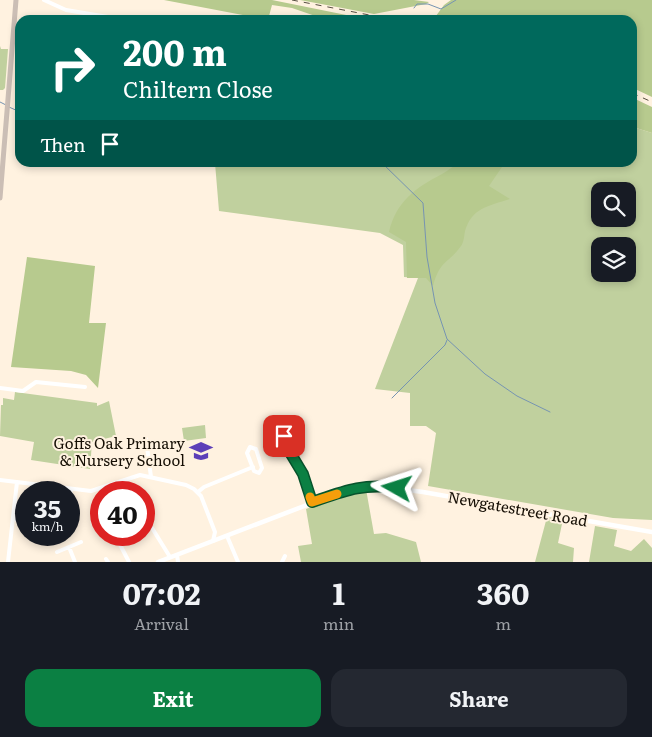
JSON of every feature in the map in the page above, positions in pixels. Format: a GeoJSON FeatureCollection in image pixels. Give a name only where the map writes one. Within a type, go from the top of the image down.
{"type":"FeatureCollection","features":[{"type":"Feature","properties":{"kind":"main road"},"geometry":{"type":"LineString","coordinates":[[0,198],[9,93],[12,28],[16,0]]}},
{"type":"Feature","properties":{"kind":"street"},"geometry":{"type":"LineString","coordinates":[[44,0],[66,10],[96,15]]}},
{"type":"Feature","properties":{"kind":"street"},"geometry":{"type":"LineString","coordinates":[[0,388],[23,391],[36,382],[85,387]]}},
{"type":"Feature","properties":{"kind":"street"},"geometry":{"type":"LineString","coordinates":[[284,436],[291,454],[303,474],[312,502]]}},
{"type":"Feature","properties":{"kind":"street"},"geometry":{"type":"LineString","coordinates":[[146,439],[151,477]]}},
{"type":"Feature","properties":{"kind":"street"},"geometry":{"type":"LineString","coordinates":[[250,447],[256,449],[262,469],[258,473],[253,467],[247,453],[250,447]]}},
{"type":"Feature","properties":{"kind":"street"},"geometry":{"type":"LineString","coordinates":[[198,492],[204,487],[253,467]]}},
{"type":"Feature","properties":{"kind":"street"},"geometry":{"type":"LineString","coordinates":[[80,490],[91,491],[133,476],[151,477],[186,485],[198,492],[215,533],[213,541]]}},
{"type":"Feature","properties":{"kind":"street"},"geometry":{"type":"LineString","coordinates":[[0,480],[15,482]]}},
{"type":"Feature","properties":{"kind":"street","name":"Newgatestreet Road"},"geometry":{"type":"LineString","coordinates":[[158,562],[312,502],[354,488],[376,485],[652,532]]}},
{"type":"Feature","properties":{"kind":"street"},"geometry":{"type":"LineString","coordinates":[[8,562],[15,500]]}},
{"type":"Feature","properties":{"kind":"street"},"geometry":{"type":"LineString","coordinates":[[155,533],[170,557]]}},
{"type":"Feature","properties":{"kind":"street"},"geometry":{"type":"LineString","coordinates":[[215,533],[225,536],[238,562]]}},
{"type":"Feature","properties":{"kind":"street"},"geometry":{"type":"LineString","coordinates":[[57,552],[81,542]]}},
{"type":"Feature","properties":{"kind":"street"},"geometry":{"type":"LineString","coordinates":[[121,546],[129,562]]}},
{"type":"Feature","properties":{"kind":"street"},"geometry":{"type":"LineString","coordinates":[[69,547],[75,562]]}},
{"type":"Feature","properties":{"kind":"street"},"geometry":{"type":"LineString","coordinates":[[177,555],[178,562]]}},
{"type":"Feature","properties":{"kind":"street"},"geometry":{"type":"LineString","coordinates":[[282,562],[285,556]]}},
{"type":"Feature","properties":{"kind":"green space"},"geometry":{"type":"Polygon","coordinates":[[[164,0],[272,0],[346,15],[312,15],[292,8],[272,5],[269,15],[243,15],[164,0]]]}},
{"type":"Feature","properties":{"kind":"green space"},"geometry":{"type":"Polygon","coordinates":[[[300,0],[414,0],[429,2],[374,14],[300,0]]]}},
{"type":"Feature","properties":{"kind":"green space"},"geometry":{"type":"Polygon","coordinates":[[[451,0],[652,0],[652,97],[637,90],[637,15],[437,15],[444,5],[451,0]]]}},
{"type":"Feature","properties":{"kind":"green space"},"geometry":{"type":"Polygon","coordinates":[[[0,46],[1,49],[8,49],[5,88],[3,90],[0,90],[0,46]]]}},
{"type":"Feature","properties":{"kind":"green space"},"geometry":{"type":"Polygon","coordinates":[[[637,100],[652,107],[652,133],[637,128],[637,100]]]}},
{"type":"Feature","properties":{"kind":"green space"},"geometry":{"type":"Polygon","coordinates":[[[637,128],[652,133],[652,520],[613,518],[428,486],[436,433],[426,426],[410,426],[410,393],[375,389],[418,278],[404,277],[403,245],[380,233],[219,211],[215,167],[637,167],[637,128]]]}},
{"type":"Feature","properties":{"kind":"green space"},"geometry":{"type":"Polygon","coordinates":[[[452,167],[502,167],[489,186],[510,199],[482,209],[472,217],[465,231],[462,244],[438,271],[433,286],[426,278],[407,278],[406,242],[389,232],[396,212],[408,197],[423,185],[452,167]]]}},
{"type":"Feature","properties":{"kind":"green space"},"geometry":{"type":"Polygon","coordinates":[[[27,257],[95,266],[89,323],[106,323],[98,388],[86,375],[71,371],[11,367],[27,257]]]}},
{"type":"Feature","properties":{"kind":"green space"},"geometry":{"type":"Polygon","coordinates":[[[15,392],[97,403],[97,406],[109,401],[116,436],[92,442],[90,469],[31,460],[34,442],[0,436],[3,398],[14,400],[15,392]]]}},
{"type":"Feature","properties":{"kind":"green space"},"geometry":{"type":"Polygon","coordinates":[[[205,425],[206,438],[184,441],[182,428],[205,425]]]}},
{"type":"Feature","properties":{"kind":"green space"},"geometry":{"type":"Polygon","coordinates":[[[366,489],[374,534],[386,533],[416,542],[421,562],[301,562],[298,546],[312,544],[306,509],[342,495],[366,489]]]}},
{"type":"Feature","properties":{"kind":"green space"},"geometry":{"type":"Polygon","coordinates":[[[547,517],[563,519],[558,543],[574,548],[573,562],[535,562],[547,517]]]}},
{"type":"Feature","properties":{"kind":"green space"},"geometry":{"type":"Polygon","coordinates":[[[595,526],[617,530],[614,546],[631,551],[644,539],[652,548],[652,562],[589,562],[595,526]]]}},
{"type":"Feature","properties":{"kind":"waterway"},"geometry":{"type":"LineString","coordinates":[[414,8],[417,4],[428,4],[441,9],[456,0]]}},
{"type":"Feature","properties":{"kind":"waterway"},"geometry":{"type":"LineString","coordinates":[[0,102],[6,105]]}},
{"type":"Feature","properties":{"kind":"waterway"},"geometry":{"type":"LineString","coordinates":[[9,107],[15,110]]}},
{"type":"Feature","properties":{"kind":"waterway"},"geometry":{"type":"LineString","coordinates":[[386,167],[423,203],[427,257],[435,303],[447,339],[485,374],[517,396],[550,412]]}},
{"type":"Feature","properties":{"kind":"waterway"},"geometry":{"type":"LineString","coordinates":[[392,398],[445,345],[447,340]]}},
{"type":"Feature","properties":{"kind":"railway"},"geometry":{"type":"LineString","coordinates":[[292,0],[369,15]]}},
{"type":"Feature","properties":{"kind":"railway"},"geometry":{"type":"LineString","coordinates":[[637,95],[652,102]]}},
{"type":"Feature","properties":{"kind":"slow traffic"},"geometry":{"type":"LineString","coordinates":[[310,497],[312,502],[337,494]]}},
{"type":"Feature","properties":{"kind":"place","name":"Goffs Oak Primary & Nursery School"},"geometry":{"type":"Point","coordinates":[201,451]}},
{"type":"Feature","properties":{"kind":"route"},"geometry":{"type":"LineString","coordinates":[[284,436],[291,454],[303,474],[312,502],[362,486],[376,485],[397,488]]}}]}
